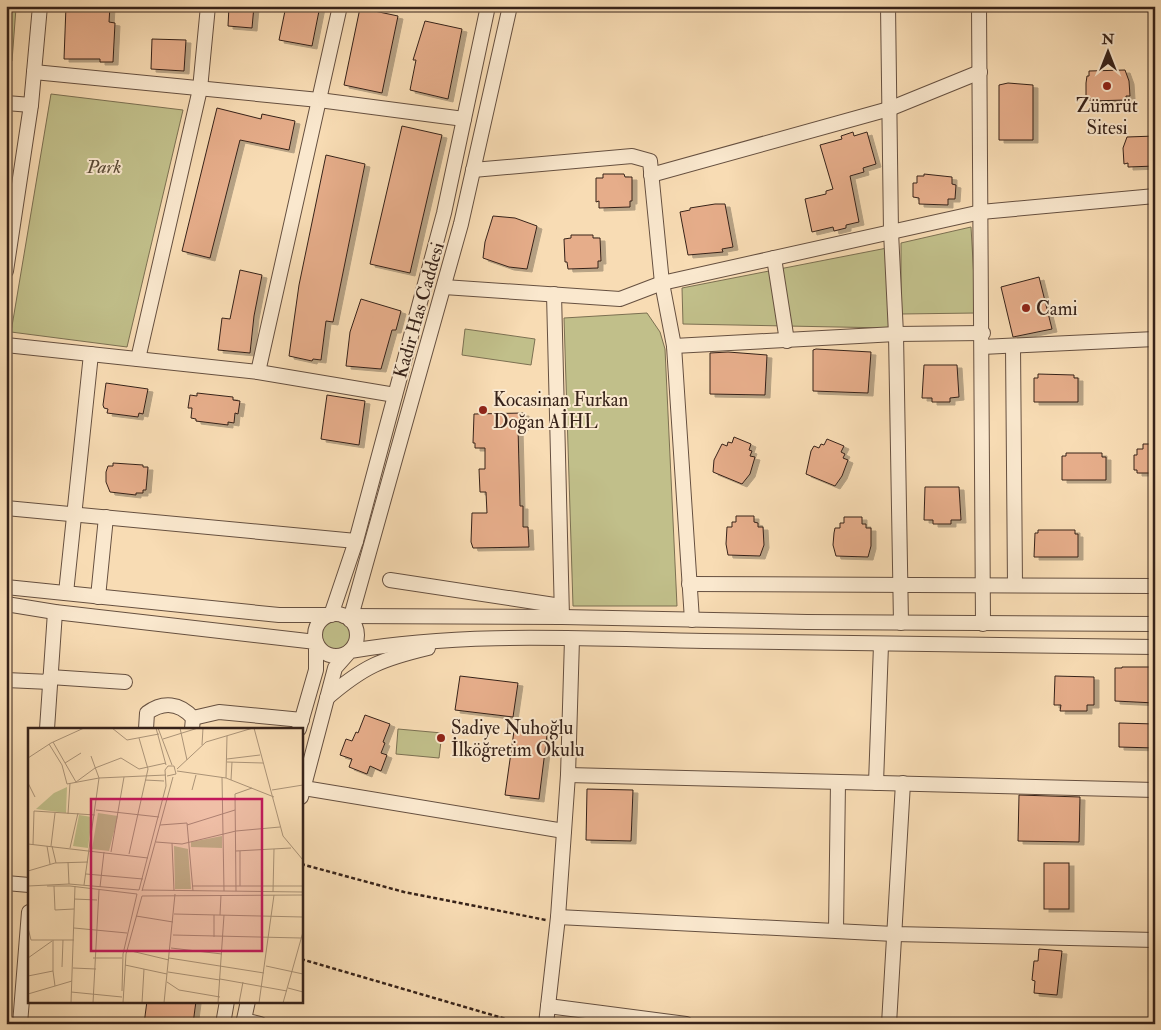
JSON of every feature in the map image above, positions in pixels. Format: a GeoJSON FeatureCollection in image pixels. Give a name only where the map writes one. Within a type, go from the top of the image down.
{"type":"FeatureCollection","features":[{"type":"Feature","properties":{"kind":"street"},"geometry":{"type":"LineString","coordinates":[[6,271],[31,105],[40,6]]}},
{"type":"Feature","properties":{"kind":"street"},"geometry":{"type":"LineString","coordinates":[[138,359],[200,89],[208,6]]}},
{"type":"Feature","properties":{"kind":"street"},"geometry":{"type":"LineString","coordinates":[[258,372],[340,6]]}},
{"type":"Feature","properties":{"kind":"street","name":"Kadir Has Caddesi"},"geometry":{"type":"LineString","coordinates":[[344,617],[356,541],[444,213],[488,6]]}},
{"type":"Feature","properties":{"kind":"street","name":"Kadir Has Caddesi"},"geometry":{"type":"LineString","coordinates":[[344,617],[444,287],[461,224],[510,6]]}},
{"type":"Feature","properties":{"kind":"street"},"geometry":{"type":"LineString","coordinates":[[888,6],[891,232],[896,334],[901,623]]}},
{"type":"Feature","properties":{"kind":"street"},"geometry":{"type":"LineString","coordinates":[[979,6],[983,333],[983,624]]}},
{"type":"Feature","properties":{"kind":"street"},"geometry":{"type":"LineString","coordinates":[[34,72],[319,100],[464,120]]}},
{"type":"Feature","properties":{"kind":"street"},"geometry":{"type":"LineString","coordinates":[[651,175],[890,109],[980,72]]}},
{"type":"Feature","properties":{"kind":"street"},"geometry":{"type":"LineString","coordinates":[[6,103],[31,105]]}},
{"type":"Feature","properties":{"kind":"street"},"geometry":{"type":"LineString","coordinates":[[473,170],[632,156],[650,161],[662,283],[674,346],[692,620]]}},
{"type":"Feature","properties":{"kind":"street"},"geometry":{"type":"LineString","coordinates":[[444,287],[620,299],[662,283],[982,212],[1155,196]]}},
{"type":"Feature","properties":{"kind":"street"},"geometry":{"type":"LineString","coordinates":[[774,258],[787,341]]}},
{"type":"Feature","properties":{"kind":"street"},"geometry":{"type":"LineString","coordinates":[[554,294],[562,612]]}},
{"type":"Feature","properties":{"kind":"street"},"geometry":{"type":"LineString","coordinates":[[674,346],[896,334],[983,333]]}},
{"type":"Feature","properties":{"kind":"street"},"geometry":{"type":"LineString","coordinates":[[982,347],[1155,339]]}},
{"type":"Feature","properties":{"kind":"street"},"geometry":{"type":"LineString","coordinates":[[6,345],[258,372],[394,394]]}},
{"type":"Feature","properties":{"kind":"street"},"geometry":{"type":"LineString","coordinates":[[1013,346],[1015,585]]}},
{"type":"Feature","properties":{"kind":"street"},"geometry":{"type":"LineString","coordinates":[[66,593],[91,354]]}},
{"type":"Feature","properties":{"kind":"street"},"geometry":{"type":"LineString","coordinates":[[6,508],[356,541]]}},
{"type":"Feature","properties":{"kind":"street"},"geometry":{"type":"LineString","coordinates":[[98,597],[106,517]]}},
{"type":"Feature","properties":{"kind":"street"},"geometry":{"type":"LineString","coordinates":[[390,580],[562,612]]}},
{"type":"Feature","properties":{"kind":"street"},"geometry":{"type":"LineString","coordinates":[[689,584],[1155,586]]}},
{"type":"Feature","properties":{"kind":"street"},"geometry":{"type":"LineString","coordinates":[[6,587],[278,615],[344,617],[562,612],[692,620],[1155,624]]}},
{"type":"Feature","properties":{"kind":"street"},"geometry":{"type":"LineString","coordinates":[[6,604],[55,612],[316,642],[325,653],[331,656],[393,644],[572,639],[881,645],[1155,647]]}},
{"type":"Feature","properties":{"kind":"street"},"geometry":{"type":"LineString","coordinates":[[47,728],[55,612]]}},
{"type":"Feature","properties":{"kind":"street"},"geometry":{"type":"LineString","coordinates":[[146,728],[147,713],[158,707],[178,706],[192,724],[219,712],[300,725],[316,670],[316,630],[319,623],[344,617]]}},
{"type":"Feature","properties":{"kind":"street"},"geometry":{"type":"LineString","coordinates":[[344,617],[357,633],[357,640],[334,673],[303,793],[564,831]]}},
{"type":"Feature","properties":{"kind":"street"},"geometry":{"type":"LineString","coordinates":[[546,1024],[558,917],[568,775],[572,639]]}},
{"type":"Feature","properties":{"kind":"street"},"geometry":{"type":"LineString","coordinates":[[328,698],[351,678],[376,664],[402,654],[462,641]]}},
{"type":"Feature","properties":{"kind":"street"},"geometry":{"type":"LineString","coordinates":[[876,783],[881,645]]}},
{"type":"Feature","properties":{"kind":"street"},"geometry":{"type":"LineString","coordinates":[[6,680],[50,679],[125,682]]}},
{"type":"Feature","properties":{"kind":"street"},"geometry":{"type":"LineString","coordinates":[[568,775],[1155,790]]}},
{"type":"Feature","properties":{"kind":"street"},"geometry":{"type":"LineString","coordinates":[[836,930],[838,782]]}},
{"type":"Feature","properties":{"kind":"street"},"geometry":{"type":"LineString","coordinates":[[889,1024],[903,783]]}},
{"type":"Feature","properties":{"kind":"street"},"geometry":{"type":"LineString","coordinates":[[6,883],[28,885]]}},
{"type":"Feature","properties":{"kind":"street"},"geometry":{"type":"LineString","coordinates":[[558,917],[894,934],[1155,940]]}},
{"type":"Feature","properties":{"kind":"street"},"geometry":{"type":"LineString","coordinates":[[20,1024],[28,924]]}},
{"type":"Feature","properties":{"kind":"street"},"geometry":{"type":"LineString","coordinates":[[223,1024],[228,1002]]}},
{"type":"Feature","properties":{"kind":"street"},"geometry":{"type":"LineString","coordinates":[[248,1002],[244,1022],[260,1024]]}},
{"type":"Feature","properties":{"kind":"street"},"geometry":{"type":"LineString","coordinates":[[548,1006],[686,1024]]}},
{"type":"Feature","properties":{"kind":"path"},"geometry":{"type":"LineString","coordinates":[[302,864],[404,892],[536,920],[549,920],[558,917]]}},
{"type":"Feature","properties":{"kind":"path"},"geometry":{"type":"LineString","coordinates":[[302,959],[523,1024]]}},
{"type":"Feature","properties":{"kind":"green space"},"geometry":{"type":"Polygon","coordinates":[[[6,8],[16,8],[12,61],[6,61],[6,8]]]}},
{"type":"Feature","properties":{"kind":"green space","name":"Park"},"geometry":{"type":"Polygon","coordinates":[[[51,94],[183,110],[127,347],[11,332],[51,94]]]}},
{"type":"Feature","properties":{"kind":"green space"},"geometry":{"type":"Polygon","coordinates":[[[971,227],[976,313],[901,314],[901,243],[971,227]]]}},
{"type":"Feature","properties":{"kind":"green space"},"geometry":{"type":"Polygon","coordinates":[[[887,248],[889,328],[683,324],[682,288],[887,248]]]}},
{"type":"Feature","properties":{"kind":"green space"},"geometry":{"type":"Polygon","coordinates":[[[647,313],[660,332],[665,349],[677,606],[573,606],[564,318],[647,313]]]}},
{"type":"Feature","properties":{"kind":"green space"},"geometry":{"type":"Polygon","coordinates":[[[465,329],[535,339],[531,365],[462,355],[465,329]]]}},
{"type":"Feature","properties":{"kind":"green space"},"geometry":{"type":"Polygon","coordinates":[[[336,620],[347,624],[351,635],[347,646],[336,650],[325,646],[321,635],[325,624],[336,620]]]}},
{"type":"Feature","properties":{"kind":"green space"},"geometry":{"type":"Polygon","coordinates":[[[398,729],[442,733],[439,758],[396,754],[398,729]]]}},
{"type":"Feature","properties":{"kind":"building"},"geometry":{"type":"Polygon","coordinates":[[[66,6],[110,6],[109,22],[115,23],[113,62],[100,62],[100,59],[64,59],[66,6]]]}},
{"type":"Feature","properties":{"kind":"building"},"geometry":{"type":"Polygon","coordinates":[[[229,6],[254,6],[252,28],[228,26],[229,6]]]}},
{"type":"Feature","properties":{"kind":"building"},"geometry":{"type":"Polygon","coordinates":[[[286,6],[320,6],[312,46],[279,40],[286,6]]]}},
{"type":"Feature","properties":{"kind":"building"},"geometry":{"type":"Polygon","coordinates":[[[360,8],[398,16],[382,93],[344,85],[360,8]]]}},
{"type":"Feature","properties":{"kind":"building"},"geometry":{"type":"Polygon","coordinates":[[[425,21],[462,29],[448,99],[410,90],[416,60],[413,60],[425,21]]]}},
{"type":"Feature","properties":{"kind":"building"},"geometry":{"type":"Polygon","coordinates":[[[152,39],[186,40],[184,71],[151,69],[152,39]]]}},
{"type":"Feature","properties":{"kind":"building","name":"Zümrüt Sitesi"},"geometry":{"type":"Polygon","coordinates":[[[1125,70],[1129,81],[1130,96],[1126,96],[1126,100],[1090,101],[1090,98],[1086,98],[1086,83],[1089,71],[1125,70]]]}},
{"type":"Feature","properties":{"kind":"building"},"geometry":{"type":"Polygon","coordinates":[[[1008,83],[1033,85],[1033,140],[999,140],[999,85],[1008,83]]]}},
{"type":"Feature","properties":{"kind":"building"},"geometry":{"type":"Polygon","coordinates":[[[217,108],[261,119],[262,114],[295,121],[289,150],[240,140],[210,258],[182,251],[217,108]]]}},
{"type":"Feature","properties":{"kind":"building"},"geometry":{"type":"Polygon","coordinates":[[[402,126],[442,135],[410,273],[370,264],[402,126]]]}},
{"type":"Feature","properties":{"kind":"building"},"geometry":{"type":"Polygon","coordinates":[[[853,132],[854,136],[867,132],[876,164],[863,168],[864,172],[850,176],[859,222],[846,225],[846,228],[834,231],[833,227],[812,232],[805,199],[826,194],[826,191],[833,189],[820,145],[842,139],[841,136],[853,132]]]}},
{"type":"Feature","properties":{"kind":"building","name":"Zümrüt Sitesi"},"geometry":{"type":"Polygon","coordinates":[[[1155,136],[1155,166],[1128,167],[1128,163],[1124,164],[1123,148],[1127,137],[1155,136]]]}},
{"type":"Feature","properties":{"kind":"building"},"geometry":{"type":"Polygon","coordinates":[[[326,155],[365,164],[333,322],[326,321],[321,360],[313,359],[312,361],[289,356],[299,285],[326,155]]]}},
{"type":"Feature","properties":{"kind":"building"},"geometry":{"type":"Polygon","coordinates":[[[603,174],[624,174],[625,177],[632,177],[632,201],[630,201],[630,207],[599,208],[599,201],[596,202],[596,178],[603,178],[603,174]]]}},
{"type":"Feature","properties":{"kind":"building"},"geometry":{"type":"Polygon","coordinates":[[[924,174],[952,177],[952,184],[956,185],[955,199],[948,199],[948,205],[919,204],[919,198],[913,197],[913,183],[917,183],[917,176],[924,176],[924,174]]]}},
{"type":"Feature","properties":{"kind":"building"},"geometry":{"type":"Polygon","coordinates":[[[725,204],[733,247],[722,249],[723,252],[688,255],[680,212],[690,210],[690,208],[725,204]]]}},
{"type":"Feature","properties":{"kind":"building"},"geometry":{"type":"Polygon","coordinates":[[[493,216],[515,218],[537,226],[527,269],[509,267],[483,258],[485,242],[493,216]]]}},
{"type":"Feature","properties":{"kind":"building"},"geometry":{"type":"Polygon","coordinates":[[[571,235],[593,235],[593,238],[600,238],[601,261],[598,261],[598,268],[568,269],[567,262],[565,262],[564,239],[571,238],[571,235]]]}},
{"type":"Feature","properties":{"kind":"building"},"geometry":{"type":"Polygon","coordinates":[[[240,270],[262,275],[254,316],[250,353],[218,350],[222,318],[230,319],[240,270]]]}},
{"type":"Feature","properties":{"kind":"building","name":"Cami"},"geometry":{"type":"Polygon","coordinates":[[[1039,277],[1052,329],[1013,337],[1001,287],[1039,277]]]}},
{"type":"Feature","properties":{"kind":"building"},"geometry":{"type":"Polygon","coordinates":[[[361,299],[401,311],[396,330],[392,330],[381,369],[346,366],[350,332],[361,299]]]}},
{"type":"Feature","properties":{"kind":"building"},"geometry":{"type":"Polygon","coordinates":[[[813,350],[871,352],[868,393],[813,391],[813,350]]]}},
{"type":"Feature","properties":{"kind":"building"},"geometry":{"type":"Polygon","coordinates":[[[728,352],[767,355],[765,395],[710,394],[710,353],[728,352]]]}},
{"type":"Feature","properties":{"kind":"building"},"geometry":{"type":"Polygon","coordinates":[[[924,365],[957,365],[959,397],[950,398],[950,402],[932,402],[932,398],[922,398],[924,365]]]}},
{"type":"Feature","properties":{"kind":"building"},"geometry":{"type":"Polygon","coordinates":[[[1038,374],[1074,375],[1074,378],[1078,378],[1078,402],[1034,402],[1034,378],[1038,378],[1038,374]]]}},
{"type":"Feature","properties":{"kind":"building"},"geometry":{"type":"Polygon","coordinates":[[[106,383],[148,389],[143,414],[139,413],[138,417],[107,413],[108,409],[104,408],[103,405],[106,383]]]}},
{"type":"Feature","properties":{"kind":"building"},"geometry":{"type":"Polygon","coordinates":[[[197,393],[233,397],[233,400],[240,401],[238,414],[235,413],[234,423],[228,422],[228,425],[196,421],[196,419],[191,418],[192,408],[188,408],[190,395],[197,396],[197,393]]]}},
{"type":"Feature","properties":{"kind":"building"},"geometry":{"type":"Polygon","coordinates":[[[327,395],[365,401],[359,445],[321,439],[327,395]]]}},
{"type":"Feature","properties":{"kind":"building"},"geometry":{"type":"Polygon","coordinates":[[[524,413],[524,427],[518,427],[520,506],[523,506],[523,527],[528,527],[529,547],[473,548],[471,542],[472,513],[487,513],[486,492],[480,492],[479,469],[485,469],[485,448],[475,448],[475,443],[473,443],[474,414],[524,413]]]}},
{"type":"Feature","properties":{"kind":"building"},"geometry":{"type":"Polygon","coordinates":[[[734,437],[751,444],[749,450],[752,451],[750,456],[755,457],[750,474],[742,484],[713,472],[714,460],[722,444],[727,446],[728,442],[732,443],[734,437]]]}},
{"type":"Feature","properties":{"kind":"building"},"geometry":{"type":"Polygon","coordinates":[[[827,439],[844,446],[841,452],[845,454],[843,458],[848,460],[842,476],[835,486],[806,474],[811,451],[814,446],[819,448],[821,444],[824,445],[827,439]]]}},
{"type":"Feature","properties":{"kind":"building"},"geometry":{"type":"Polygon","coordinates":[[[1143,444],[1155,444],[1155,473],[1137,473],[1137,470],[1134,470],[1134,455],[1137,455],[1137,449],[1143,449],[1143,444]]]}},
{"type":"Feature","properties":{"kind":"building"},"geometry":{"type":"Polygon","coordinates":[[[1066,453],[1102,453],[1102,457],[1106,457],[1106,480],[1062,480],[1062,456],[1066,456],[1066,453]]]}},
{"type":"Feature","properties":{"kind":"building"},"geometry":{"type":"Polygon","coordinates":[[[113,463],[148,467],[146,490],[143,490],[143,493],[136,493],[136,495],[110,492],[106,482],[106,472],[108,466],[113,466],[113,463]]]}},
{"type":"Feature","properties":{"kind":"building"},"geometry":{"type":"Polygon","coordinates":[[[925,487],[959,487],[961,520],[951,520],[951,524],[933,524],[933,520],[924,520],[925,487]]]}},
{"type":"Feature","properties":{"kind":"building"},"geometry":{"type":"Polygon","coordinates":[[[736,516],[754,516],[754,522],[758,523],[758,527],[763,527],[764,545],[760,556],[728,555],[726,544],[727,527],[732,527],[732,522],[736,522],[736,516]]]}},
{"type":"Feature","properties":{"kind":"building"},"geometry":{"type":"Polygon","coordinates":[[[844,517],[862,517],[862,524],[866,524],[866,528],[871,528],[871,546],[868,557],[836,556],[833,545],[835,528],[840,528],[840,523],[844,523],[844,517]]]}},
{"type":"Feature","properties":{"kind":"building"},"geometry":{"type":"Polygon","coordinates":[[[1038,530],[1075,530],[1075,534],[1078,534],[1078,557],[1034,557],[1035,533],[1038,533],[1038,530]]]}},
{"type":"Feature","properties":{"kind":"building"},"geometry":{"type":"Polygon","coordinates":[[[1155,667],[1155,703],[1115,701],[1115,668],[1155,667]]]}},
{"type":"Feature","properties":{"kind":"building"},"geometry":{"type":"Polygon","coordinates":[[[460,676],[518,683],[513,717],[455,710],[460,676]]]}},
{"type":"Feature","properties":{"kind":"building"},"geometry":{"type":"Polygon","coordinates":[[[1055,676],[1094,677],[1094,705],[1087,705],[1087,711],[1060,711],[1061,705],[1054,705],[1055,676]]]}},
{"type":"Feature","properties":{"kind":"building"},"geometry":{"type":"Polygon","coordinates":[[[365,715],[390,724],[383,742],[385,743],[381,753],[387,755],[381,771],[370,766],[367,774],[349,767],[352,759],[340,755],[346,739],[352,741],[356,732],[358,733],[365,715]]]}},
{"type":"Feature","properties":{"kind":"building"},"geometry":{"type":"Polygon","coordinates":[[[1119,723],[1155,724],[1155,748],[1119,747],[1119,723]]]}},
{"type":"Feature","properties":{"kind":"building"},"geometry":{"type":"Polygon","coordinates":[[[514,731],[547,735],[539,799],[505,795],[514,731]]]}},
{"type":"Feature","properties":{"kind":"building"},"geometry":{"type":"Polygon","coordinates":[[[587,789],[633,790],[631,841],[586,840],[587,789]]]}},
{"type":"Feature","properties":{"kind":"building"},"geometry":{"type":"Polygon","coordinates":[[[1019,795],[1080,797],[1079,842],[1018,841],[1019,795]]]}},
{"type":"Feature","properties":{"kind":"building"},"geometry":{"type":"Polygon","coordinates":[[[1044,863],[1069,863],[1069,909],[1044,909],[1044,863]]]}},
{"type":"Feature","properties":{"kind":"building"},"geometry":{"type":"Polygon","coordinates":[[[1039,949],[1062,951],[1057,995],[1034,993],[1035,981],[1032,980],[1034,961],[1038,961],[1039,949]]]}},
{"type":"Feature","properties":{"kind":"building"},"geometry":{"type":"Polygon","coordinates":[[[147,1002],[196,1002],[193,1024],[144,1024],[147,1002]]]}},
{"type":"Feature","properties":{"kind":"place","name":"Zümrüt Sitesi"},"geometry":{"type":"Point","coordinates":[1107,86]}},
{"type":"Feature","properties":{"kind":"place","name":"Cami"},"geometry":{"type":"Point","coordinates":[1026,308]}},
{"type":"Feature","properties":{"kind":"place","name":"Kocasinan Furkan Doğan AİHL"},"geometry":{"type":"Point","coordinates":[483,410]}},
{"type":"Feature","properties":{"kind":"place","name":"Sadiye Nuhoğlu İlköğretim Okulu"},"geometry":{"type":"Point","coordinates":[441,738]}}]}
